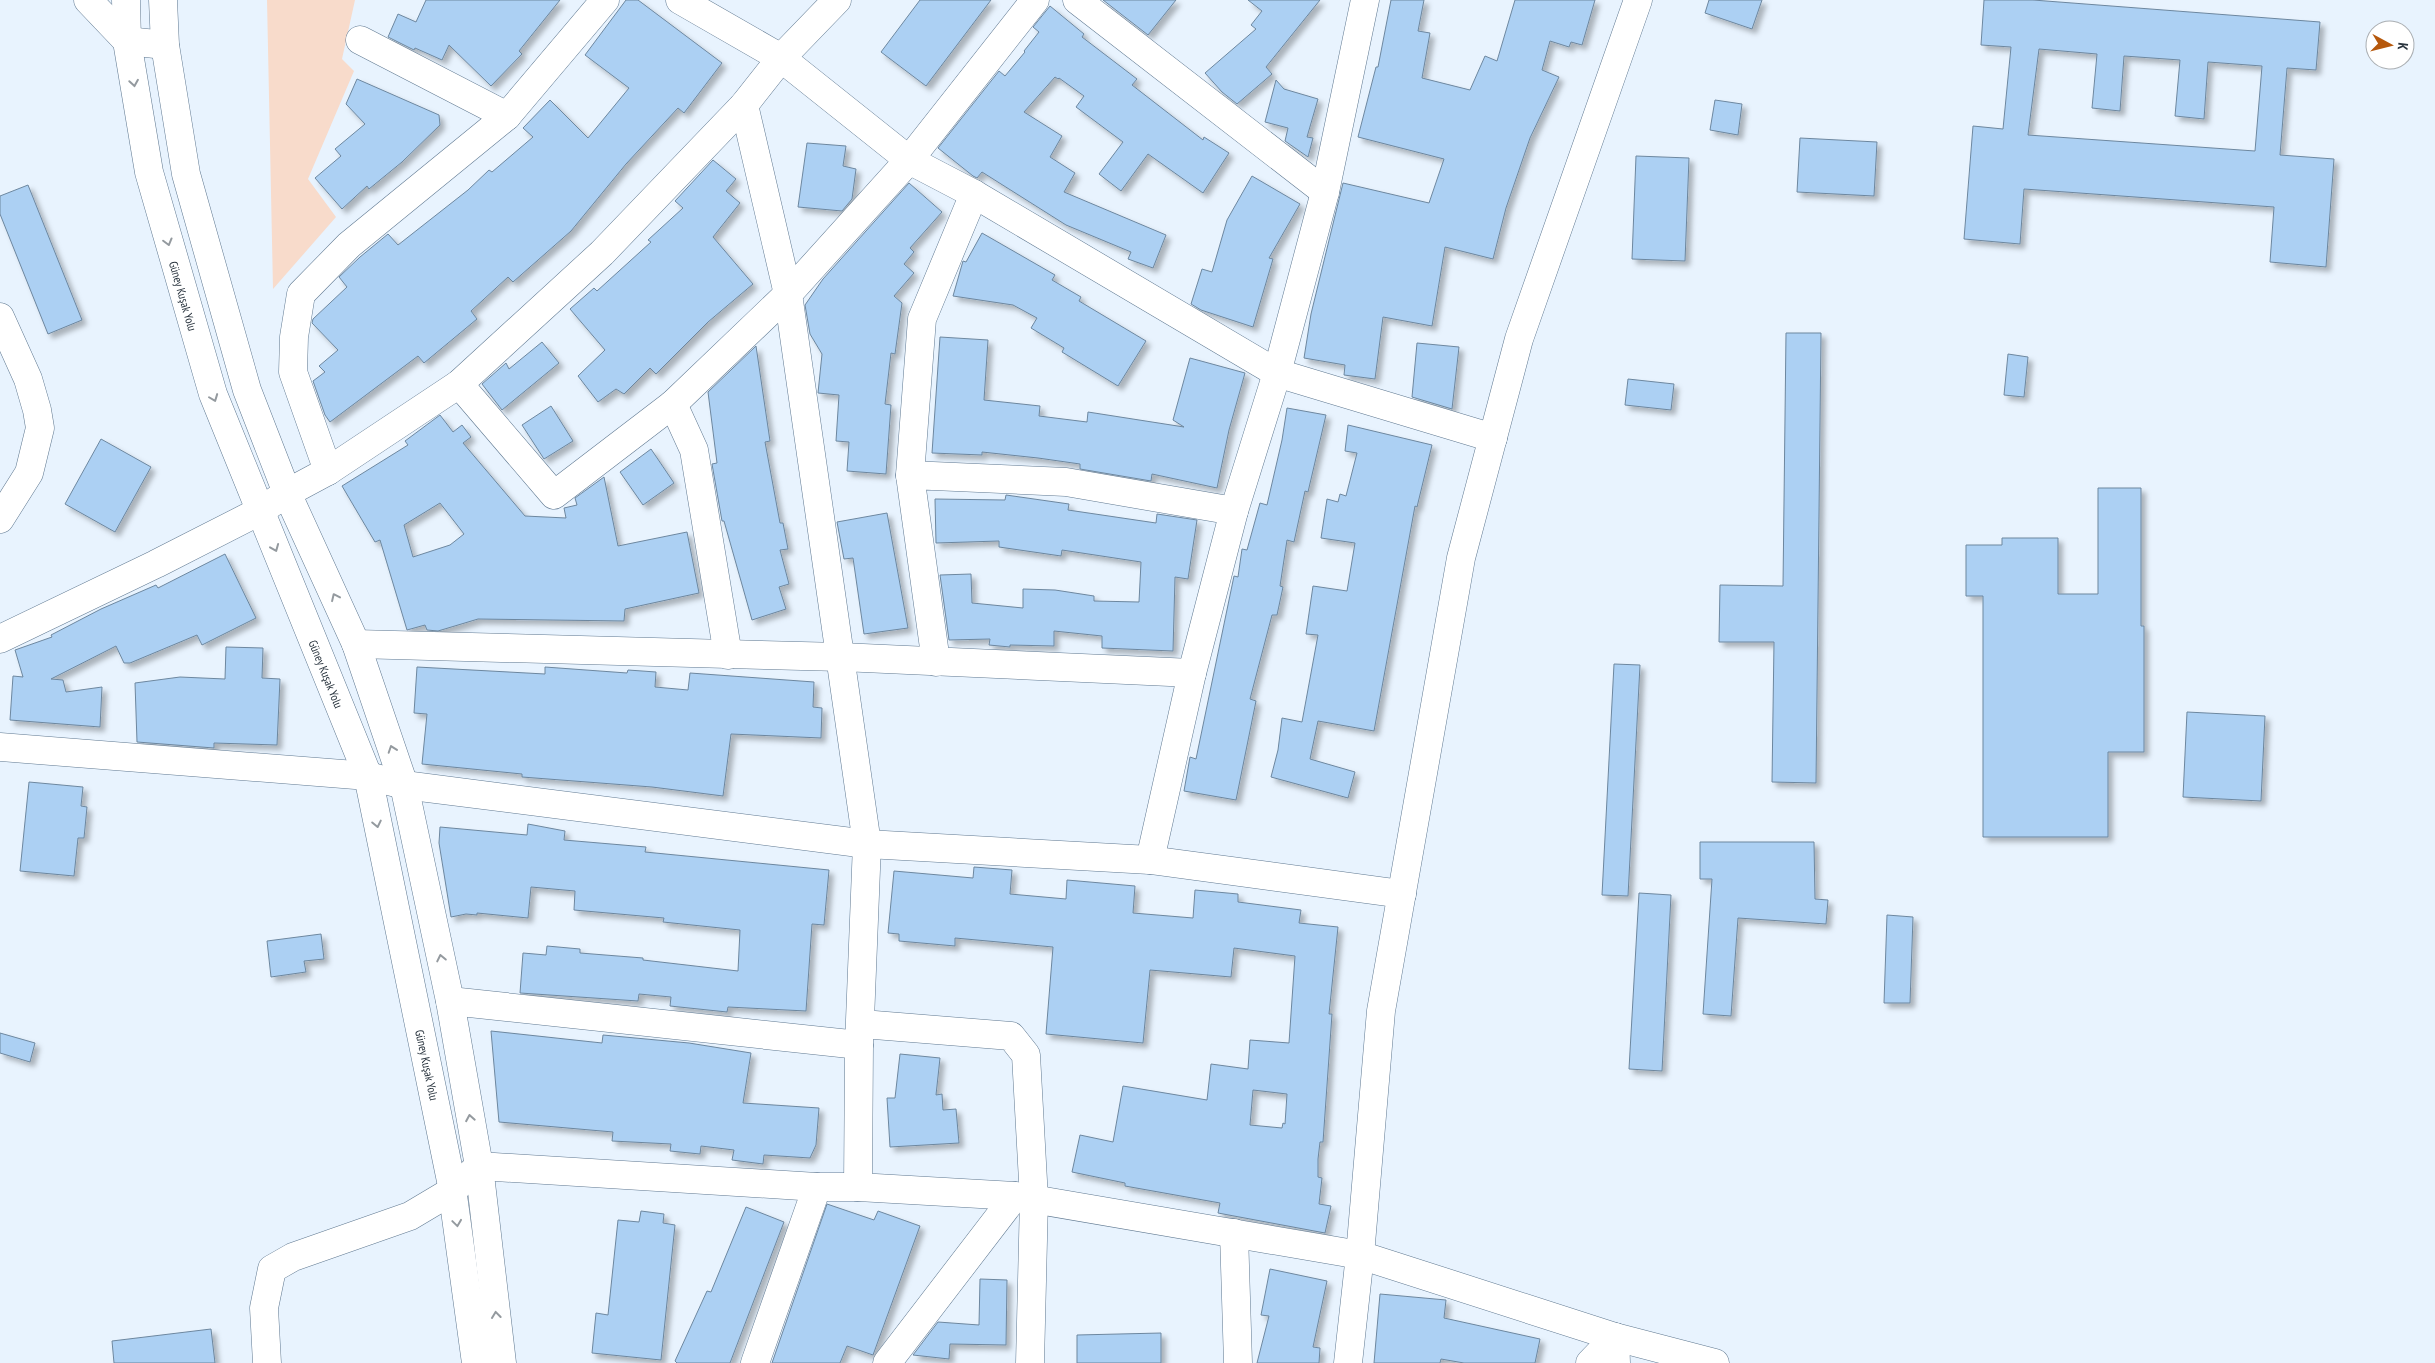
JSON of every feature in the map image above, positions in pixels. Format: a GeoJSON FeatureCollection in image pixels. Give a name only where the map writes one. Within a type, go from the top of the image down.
{"type":"FeatureCollection","features":[{"type":"Feature","properties":{"kind":"street"},"geometry":{"type":"LineString","coordinates":[[88,0],[127,41],[165,46]]}},
{"type":"Feature","properties":{"kind":"street","name":"Güney Kuşak Yolu"},"geometry":{"type":"LineString","coordinates":[[126,0],[127,41],[149,172],[180,287],[212,394],[368,776],[452,1192],[476,1363]]}},
{"type":"Feature","properties":{"kind":"street"},"geometry":{"type":"LineString","coordinates":[[163,0],[165,46],[186,174],[247,390],[287,493],[356,644],[404,785],[450,1001],[479,1166],[502,1363]]}},
{"type":"Feature","properties":{"kind":"street"},"geometry":{"type":"LineString","coordinates":[[328,471],[293,372],[294,337],[301,294],[349,246],[507,116],[605,0]]}},
{"type":"Feature","properties":{"kind":"street"},"geometry":{"type":"LineString","coordinates":[[680,0],[781,58],[909,160],[974,194],[1277,373],[1493,438]]}},
{"type":"Feature","properties":{"kind":"street"},"geometry":{"type":"LineString","coordinates":[[0,639],[156,564],[260,511],[287,493],[328,471],[459,384],[602,254],[744,105],[781,58],[837,0]]}},
{"type":"Feature","properties":{"kind":"street"},"geometry":{"type":"LineString","coordinates":[[459,384],[554,495],[673,404],[788,294],[909,160],[1035,0]]}},
{"type":"Feature","properties":{"kind":"street"},"geometry":{"type":"LineString","coordinates":[[1077,0],[1325,192]]}},
{"type":"Feature","properties":{"kind":"street"},"geometry":{"type":"LineString","coordinates":[[1150,860],[1192,673],[1234,512],[1277,373],[1325,192],[1365,0]]}},
{"type":"Feature","properties":{"kind":"street"},"geometry":{"type":"LineString","coordinates":[[1348,1363],[1360,1255],[1381,1011],[1461,558],[1520,339],[1638,0]]}},
{"type":"Feature","properties":{"kind":"street"},"geometry":{"type":"LineString","coordinates":[[360,40],[507,116]]}},
{"type":"Feature","properties":{"kind":"street"},"geometry":{"type":"LineString","coordinates":[[744,105],[788,294],[867,844],[860,1035],[858,1187]]}},
{"type":"Feature","properties":{"kind":"street"},"geometry":{"type":"LineString","coordinates":[[936,662],[910,475],[922,319],[974,194]]}},
{"type":"Feature","properties":{"kind":"street"},"geometry":{"type":"LineString","coordinates":[[0,317],[28,379],[40,428],[29,473],[0,519]]}},
{"type":"Feature","properties":{"kind":"street"},"geometry":{"type":"LineString","coordinates":[[673,404],[694,450],[728,656]]}},
{"type":"Feature","properties":{"kind":"street"},"geometry":{"type":"LineString","coordinates":[[910,475],[1066,482],[1234,512]]}},
{"type":"Feature","properties":{"kind":"street"},"geometry":{"type":"LineString","coordinates":[[356,644],[728,656],[841,657],[1192,673]]}},
{"type":"Feature","properties":{"kind":"street"},"geometry":{"type":"LineString","coordinates":[[0,747],[368,776],[404,785],[867,844],[1150,860],[1402,894]]}},
{"type":"Feature","properties":{"kind":"street"},"geometry":{"type":"LineString","coordinates":[[450,1001],[860,1035],[1011,1036],[1026,1055],[1024,1197],[1030,1363]]}},
{"type":"Feature","properties":{"kind":"street"},"geometry":{"type":"LineString","coordinates":[[267,1363],[264,1308],[272,1269],[293,1257],[410,1216],[452,1192],[479,1166],[817,1188],[858,1187],[1024,1197],[1360,1255],[1616,1350],[1715,1363]]}},
{"type":"Feature","properties":{"kind":"street"},"geometry":{"type":"LineString","coordinates":[[755,1363],[817,1188]]}},
{"type":"Feature","properties":{"kind":"street"},"geometry":{"type":"LineString","coordinates":[[893,1359],[1024,1197]]}},
{"type":"Feature","properties":{"kind":"street"},"geometry":{"type":"LineString","coordinates":[[1234,1233],[1238,1363]]}},
{"type":"Feature","properties":{"kind":"street"},"geometry":{"type":"LineString","coordinates":[[1590,1363],[1616,1350]]}},
{"type":"Feature","properties":{"kind":"shaded area"},"geometry":{"type":"Polygon","coordinates":[[[267,0],[355,0],[342,59],[354,71],[308,179],[336,217],[273,289],[267,0]]]}},
{"type":"Feature","properties":{"kind":"building"},"geometry":{"type":"Polygon","coordinates":[[[426,0],[560,0],[519,51],[522,54],[491,86],[449,45],[442,60],[415,48],[414,50],[388,37],[398,14],[416,22],[426,0]]]}},
{"type":"Feature","properties":{"kind":"building"},"geometry":{"type":"Polygon","coordinates":[[[626,0],[638,0],[722,63],[684,113],[678,108],[626,164],[571,231],[513,282],[508,277],[471,311],[477,319],[424,363],[418,356],[330,422],[325,415],[313,381],[325,372],[319,366],[338,350],[312,323],[313,319],[347,287],[339,277],[388,234],[398,245],[468,190],[489,170],[492,172],[533,137],[523,128],[550,100],[588,138],[629,88],[585,55],[626,0]]]}},
{"type":"Feature","properties":{"kind":"building"},"geometry":{"type":"Polygon","coordinates":[[[920,0],[991,0],[926,86],[881,52],[920,0]]]}},
{"type":"Feature","properties":{"kind":"building"},"geometry":{"type":"Polygon","coordinates":[[[1103,0],[1176,0],[1148,35],[1103,0]]]}},
{"type":"Feature","properties":{"kind":"building"},"geometry":{"type":"Polygon","coordinates":[[[1248,0],[1320,0],[1266,67],[1272,74],[1237,104],[1222,92],[1205,73],[1256,29],[1251,25],[1262,11],[1248,0]]]}},
{"type":"Feature","properties":{"kind":"building"},"geometry":{"type":"Polygon","coordinates":[[[1391,0],[1424,0],[1418,31],[1430,33],[1422,78],[1470,90],[1485,56],[1497,61],[1515,0],[1595,0],[1582,45],[1571,42],[1569,47],[1550,41],[1542,70],[1559,77],[1530,138],[1506,208],[1493,259],[1445,247],[1432,326],[1383,317],[1375,379],[1344,375],[1345,365],[1304,358],[1311,314],[1343,183],[1429,203],[1444,159],[1358,137],[1376,67],[1378,67],[1391,0]]]}},
{"type":"Feature","properties":{"kind":"building"},"geometry":{"type":"Polygon","coordinates":[[[1709,0],[1762,0],[1752,29],[1705,13],[1709,0]]]}},
{"type":"Feature","properties":{"kind":"building"},"geometry":{"type":"Polygon","coordinates":[[[1984,0],[2033,0],[2320,22],[2316,70],[2287,68],[2280,155],[2334,159],[2326,267],[2270,262],[2274,207],[2024,189],[2020,244],[1964,239],[1973,126],[2003,129],[2011,47],[1981,45],[1984,0]],[[2039,49],[2028,135],[2255,151],[2262,66],[2208,62],[2204,119],[2175,116],[2180,60],[2124,56],[2120,111],[2092,108],[2097,54],[2039,49]]]}},
{"type":"Feature","properties":{"kind":"building"},"geometry":{"type":"Polygon","coordinates":[[[1050,6],[1084,34],[1082,37],[1137,79],[1132,85],[1203,140],[1204,137],[1229,153],[1203,193],[1148,154],[1121,191],[1099,174],[1123,142],[1076,107],[1084,96],[1055,77],[1024,112],[1062,136],[1050,157],[1075,173],[1064,192],[1166,235],[1153,268],[1128,259],[1131,252],[1066,225],[982,172],[977,178],[973,176],[938,148],[999,71],[1005,76],[1025,52],[1039,32],[1033,27],[1050,6]]]}},
{"type":"Feature","properties":{"kind":"building"},"geometry":{"type":"Polygon","coordinates":[[[357,79],[439,115],[440,125],[402,162],[369,189],[367,186],[342,209],[315,178],[341,156],[335,149],[365,124],[346,104],[357,79]]]}},
{"type":"Feature","properties":{"kind":"building"},"geometry":{"type":"Polygon","coordinates":[[[1276,80],[1284,89],[1318,99],[1307,137],[1313,138],[1308,157],[1285,141],[1288,128],[1265,122],[1276,80]]]}},
{"type":"Feature","properties":{"kind":"building"},"geometry":{"type":"Polygon","coordinates":[[[1715,100],[1742,104],[1738,135],[1710,130],[1715,100]]]}},
{"type":"Feature","properties":{"kind":"building"},"geometry":{"type":"Polygon","coordinates":[[[1800,138],[1877,142],[1874,196],[1797,192],[1800,138]]]}},
{"type":"Feature","properties":{"kind":"building"},"geometry":{"type":"Polygon","coordinates":[[[807,143],[846,146],[843,166],[856,169],[852,199],[842,211],[798,207],[807,143]]]}},
{"type":"Feature","properties":{"kind":"building"},"geometry":{"type":"Polygon","coordinates":[[[1636,156],[1689,158],[1685,261],[1632,259],[1636,156]]]}},
{"type":"Feature","properties":{"kind":"building"},"geometry":{"type":"Polygon","coordinates":[[[713,160],[736,179],[726,191],[740,203],[713,237],[753,284],[708,322],[656,374],[650,368],[624,394],[616,389],[598,402],[578,376],[605,350],[570,309],[594,288],[597,291],[651,242],[648,240],[683,208],[675,201],[713,160]]]}},
{"type":"Feature","properties":{"kind":"building"},"geometry":{"type":"Polygon","coordinates":[[[1252,176],[1300,204],[1269,258],[1273,259],[1253,327],[1201,310],[1191,304],[1202,269],[1212,272],[1227,220],[1252,176]]]}},
{"type":"Feature","properties":{"kind":"building"},"geometry":{"type":"Polygon","coordinates":[[[909,183],[942,212],[910,248],[914,252],[904,264],[914,273],[894,296],[902,303],[895,354],[891,353],[885,404],[891,405],[886,474],[847,471],[849,442],[836,441],[839,395],[818,393],[822,354],[810,334],[805,305],[823,279],[909,183]]]}},
{"type":"Feature","properties":{"kind":"building"},"geometry":{"type":"Polygon","coordinates":[[[28,185],[82,320],[48,334],[0,214],[0,196],[28,185]]]}},
{"type":"Feature","properties":{"kind":"building"},"geometry":{"type":"Polygon","coordinates":[[[982,233],[1055,275],[1052,280],[1081,297],[1079,301],[1146,341],[1118,386],[1062,352],[1064,348],[1031,328],[1037,318],[1013,305],[953,296],[963,261],[966,262],[982,233]]]}},
{"type":"Feature","properties":{"kind":"building"},"geometry":{"type":"Polygon","coordinates":[[[1786,333],[1821,333],[1816,783],[1772,782],[1774,642],[1719,642],[1720,585],[1783,586],[1786,333]]]}},
{"type":"Feature","properties":{"kind":"building"},"geometry":{"type":"Polygon","coordinates":[[[940,337],[988,340],[984,400],[1040,406],[1039,416],[1087,422],[1088,412],[1184,427],[1173,420],[1190,358],[1245,373],[1229,430],[1217,488],[1152,474],[1151,481],[1080,469],[1080,464],[1038,458],[982,452],[982,455],[932,453],[940,337]]]}},
{"type":"Feature","properties":{"kind":"building"},"geometry":{"type":"Polygon","coordinates":[[[542,342],[559,363],[502,410],[482,384],[506,363],[509,369],[542,342]]]}},
{"type":"Feature","properties":{"kind":"building"},"geometry":{"type":"Polygon","coordinates":[[[1417,343],[1459,347],[1452,409],[1412,397],[1417,343]]]}},
{"type":"Feature","properties":{"kind":"building"},"geometry":{"type":"Polygon","coordinates":[[[756,346],[770,441],[765,442],[780,523],[783,523],[788,549],[780,550],[789,584],[779,587],[786,609],[752,620],[724,521],[722,521],[712,464],[717,463],[708,392],[756,346]]]}},
{"type":"Feature","properties":{"kind":"building"},"geometry":{"type":"Polygon","coordinates":[[[2008,354],[2028,357],[2024,397],[2004,395],[2008,354]]]}},
{"type":"Feature","properties":{"kind":"building"},"geometry":{"type":"Polygon","coordinates":[[[1628,379],[1674,384],[1671,410],[1625,405],[1628,379]]]}},
{"type":"Feature","properties":{"kind":"building"},"geometry":{"type":"Polygon","coordinates":[[[551,406],[573,441],[544,459],[522,425],[551,406]]]}},
{"type":"Feature","properties":{"kind":"building"},"geometry":{"type":"Polygon","coordinates":[[[1287,408],[1326,415],[1308,492],[1305,491],[1294,542],[1287,540],[1280,586],[1283,587],[1277,615],[1272,615],[1250,699],[1256,701],[1236,800],[1184,791],[1190,757],[1196,759],[1234,576],[1238,577],[1242,549],[1247,550],[1260,503],[1267,505],[1282,440],[1287,408]]]}},
{"type":"Feature","properties":{"kind":"building"},"geometry":{"type":"Polygon","coordinates":[[[440,415],[453,432],[462,425],[471,437],[463,443],[525,516],[566,518],[564,508],[577,505],[575,498],[604,477],[618,546],[687,532],[699,593],[625,609],[624,621],[478,619],[438,631],[427,630],[425,625],[407,630],[380,540],[375,542],[342,486],[408,445],[405,441],[440,415]],[[440,503],[404,525],[413,557],[450,545],[464,534],[440,503]]]}},
{"type":"Feature","properties":{"kind":"building"},"geometry":{"type":"Polygon","coordinates":[[[1348,425],[1432,445],[1417,507],[1415,506],[1374,731],[1318,721],[1310,759],[1355,772],[1348,798],[1271,777],[1278,750],[1282,718],[1302,722],[1318,635],[1306,634],[1313,586],[1347,591],[1355,543],[1321,538],[1327,499],[1338,502],[1340,494],[1346,496],[1357,453],[1345,451],[1348,425]]]}},
{"type":"Feature","properties":{"kind":"building"},"geometry":{"type":"Polygon","coordinates":[[[101,439],[151,467],[115,532],[65,504],[101,439]]]}},
{"type":"Feature","properties":{"kind":"building"},"geometry":{"type":"Polygon","coordinates":[[[651,449],[674,483],[643,505],[620,472],[651,449]]]}},
{"type":"Feature","properties":{"kind":"building"},"geometry":{"type":"Polygon","coordinates":[[[2098,488],[2141,488],[2141,626],[2144,626],[2144,752],[2108,752],[2108,837],[1983,837],[1983,596],[1966,596],[1966,545],[2002,545],[2002,538],[2058,538],[2058,594],[2098,594],[2098,488]]]}},
{"type":"Feature","properties":{"kind":"building"},"geometry":{"type":"Polygon","coordinates":[[[1006,495],[1069,504],[1068,510],[1156,523],[1157,514],[1197,520],[1188,579],[1175,577],[1173,651],[1102,648],[1102,636],[1054,631],[1054,646],[1010,645],[1010,647],[989,645],[990,639],[949,640],[940,575],[971,574],[972,603],[1023,608],[1023,589],[1055,590],[1094,596],[1094,601],[1139,602],[1141,562],[1062,550],[1061,556],[999,547],[999,541],[936,543],[935,499],[1005,500],[1006,495]]]}},
{"type":"Feature","properties":{"kind":"building"},"geometry":{"type":"Polygon","coordinates":[[[887,513],[908,628],[864,634],[853,558],[844,559],[837,522],[887,513]]]}},
{"type":"Feature","properties":{"kind":"building"},"geometry":{"type":"Polygon","coordinates":[[[225,554],[256,618],[202,645],[197,635],[130,663],[124,663],[116,646],[51,679],[63,680],[66,692],[102,687],[100,727],[10,720],[13,676],[23,677],[15,650],[52,637],[51,635],[101,609],[156,585],[158,588],[225,554]]]}},
{"type":"Feature","properties":{"kind":"building"},"geometry":{"type":"Polygon","coordinates":[[[226,647],[263,648],[262,678],[280,679],[277,745],[214,743],[214,748],[137,742],[135,683],[180,677],[225,679],[226,647]]]}},
{"type":"Feature","properties":{"kind":"building"},"geometry":{"type":"Polygon","coordinates":[[[1614,664],[1640,665],[1628,896],[1602,895],[1614,664]]]}},
{"type":"Feature","properties":{"kind":"building"},"geometry":{"type":"Polygon","coordinates":[[[417,667],[545,674],[545,667],[627,673],[628,670],[656,672],[655,687],[688,690],[690,673],[814,682],[813,707],[822,708],[821,738],[731,734],[723,796],[652,787],[522,777],[522,774],[422,764],[427,714],[414,713],[417,667]]]}},
{"type":"Feature","properties":{"kind":"building"},"geometry":{"type":"Polygon","coordinates":[[[2187,712],[2265,716],[2261,801],[2183,797],[2187,712]]]}},
{"type":"Feature","properties":{"kind":"building"},"geometry":{"type":"Polygon","coordinates":[[[29,782],[83,787],[81,806],[87,807],[84,838],[78,838],[74,876],[20,871],[29,782]]]}},
{"type":"Feature","properties":{"kind":"building"},"geometry":{"type":"Polygon","coordinates":[[[528,824],[565,831],[564,840],[646,847],[645,852],[829,870],[824,925],[812,924],[806,1011],[728,1007],[727,1012],[670,1006],[671,997],[639,994],[638,1001],[520,993],[523,953],[546,955],[547,946],[580,949],[580,953],[643,958],[643,960],[738,971],[740,930],[663,922],[664,918],[574,910],[575,891],[531,887],[528,918],[477,913],[477,915],[466,914],[451,917],[439,843],[440,827],[527,835],[528,824]]]}},
{"type":"Feature","properties":{"kind":"building"},"geometry":{"type":"Polygon","coordinates":[[[1700,842],[1814,842],[1815,899],[1828,900],[1826,924],[1738,918],[1731,1016],[1703,1014],[1712,879],[1700,879],[1700,842]]]}},
{"type":"Feature","properties":{"kind":"building"},"geometry":{"type":"Polygon","coordinates":[[[974,867],[1012,870],[1010,894],[1066,899],[1067,880],[1135,886],[1133,913],[1193,918],[1195,890],[1238,894],[1238,902],[1301,910],[1299,923],[1338,927],[1329,1014],[1332,1014],[1323,1142],[1320,1142],[1318,1159],[1318,1177],[1322,1178],[1319,1204],[1331,1206],[1325,1233],[1218,1213],[1220,1203],[1125,1186],[1125,1183],[1072,1172],[1080,1135],[1113,1142],[1123,1086],[1207,1100],[1211,1064],[1248,1069],[1250,1040],[1289,1043],[1295,956],[1234,948],[1231,977],[1150,970],[1143,1043],[1046,1034],[1053,947],[955,938],[955,946],[899,941],[899,934],[888,933],[894,871],[973,878],[974,867]],[[1253,1090],[1250,1125],[1282,1128],[1283,1123],[1285,1124],[1287,1094],[1253,1090]]]}},
{"type":"Feature","properties":{"kind":"building"},"geometry":{"type":"Polygon","coordinates":[[[1639,893],[1671,895],[1662,1071],[1629,1069],[1639,893]]]}},
{"type":"Feature","properties":{"kind":"building"},"geometry":{"type":"Polygon","coordinates":[[[1887,915],[1913,917],[1910,1003],[1884,1003],[1887,915]]]}},
{"type":"Feature","properties":{"kind":"building"},"geometry":{"type":"Polygon","coordinates":[[[321,934],[324,959],[304,961],[306,972],[271,977],[267,941],[321,934]]]}},
{"type":"Feature","properties":{"kind":"building"},"geometry":{"type":"Polygon","coordinates":[[[491,1031],[602,1043],[603,1035],[689,1043],[751,1053],[743,1103],[819,1108],[816,1145],[810,1158],[764,1155],[763,1164],[732,1160],[734,1150],[701,1146],[700,1154],[670,1151],[671,1144],[612,1141],[613,1132],[499,1122],[491,1031]]]}},
{"type":"Feature","properties":{"kind":"building"},"geometry":{"type":"Polygon","coordinates":[[[0,1033],[35,1043],[30,1062],[0,1053],[0,1033]]]}},
{"type":"Feature","properties":{"kind":"building"},"geometry":{"type":"Polygon","coordinates":[[[900,1054],[940,1058],[936,1095],[942,1094],[943,1110],[956,1109],[959,1143],[890,1147],[887,1098],[895,1098],[900,1054]]]}},
{"type":"Feature","properties":{"kind":"building"},"geometry":{"type":"Polygon","coordinates":[[[827,1204],[874,1220],[878,1211],[920,1226],[873,1355],[847,1346],[840,1363],[772,1363],[827,1204]]]}},
{"type":"Feature","properties":{"kind":"building"},"geometry":{"type":"Polygon","coordinates":[[[746,1207],[784,1222],[730,1363],[677,1363],[675,1361],[707,1291],[711,1292],[746,1207]]]}},
{"type":"Feature","properties":{"kind":"building"},"geometry":{"type":"Polygon","coordinates":[[[641,1211],[664,1214],[663,1223],[675,1225],[661,1360],[592,1353],[596,1313],[608,1315],[618,1220],[639,1222],[641,1211]]]}},
{"type":"Feature","properties":{"kind":"building"},"geometry":{"type":"Polygon","coordinates":[[[1270,1269],[1327,1281],[1313,1347],[1320,1348],[1319,1363],[1257,1363],[1269,1316],[1261,1315],[1270,1269]]]}},
{"type":"Feature","properties":{"kind":"building"},"geometry":{"type":"Polygon","coordinates":[[[980,1279],[1007,1280],[1006,1345],[950,1344],[949,1359],[913,1355],[938,1322],[979,1325],[980,1279]]]}},
{"type":"Feature","properties":{"kind":"building"},"geometry":{"type":"Polygon","coordinates":[[[1380,1294],[1446,1300],[1444,1318],[1540,1339],[1535,1363],[1464,1363],[1441,1359],[1440,1363],[1374,1363],[1380,1294]]]}},
{"type":"Feature","properties":{"kind":"building"},"geometry":{"type":"Polygon","coordinates":[[[211,1329],[215,1363],[114,1363],[112,1341],[211,1329]]]}},
{"type":"Feature","properties":{"kind":"building"},"geometry":{"type":"Polygon","coordinates":[[[1161,1333],[1161,1363],[1077,1363],[1077,1335],[1161,1333]]]}}]}
